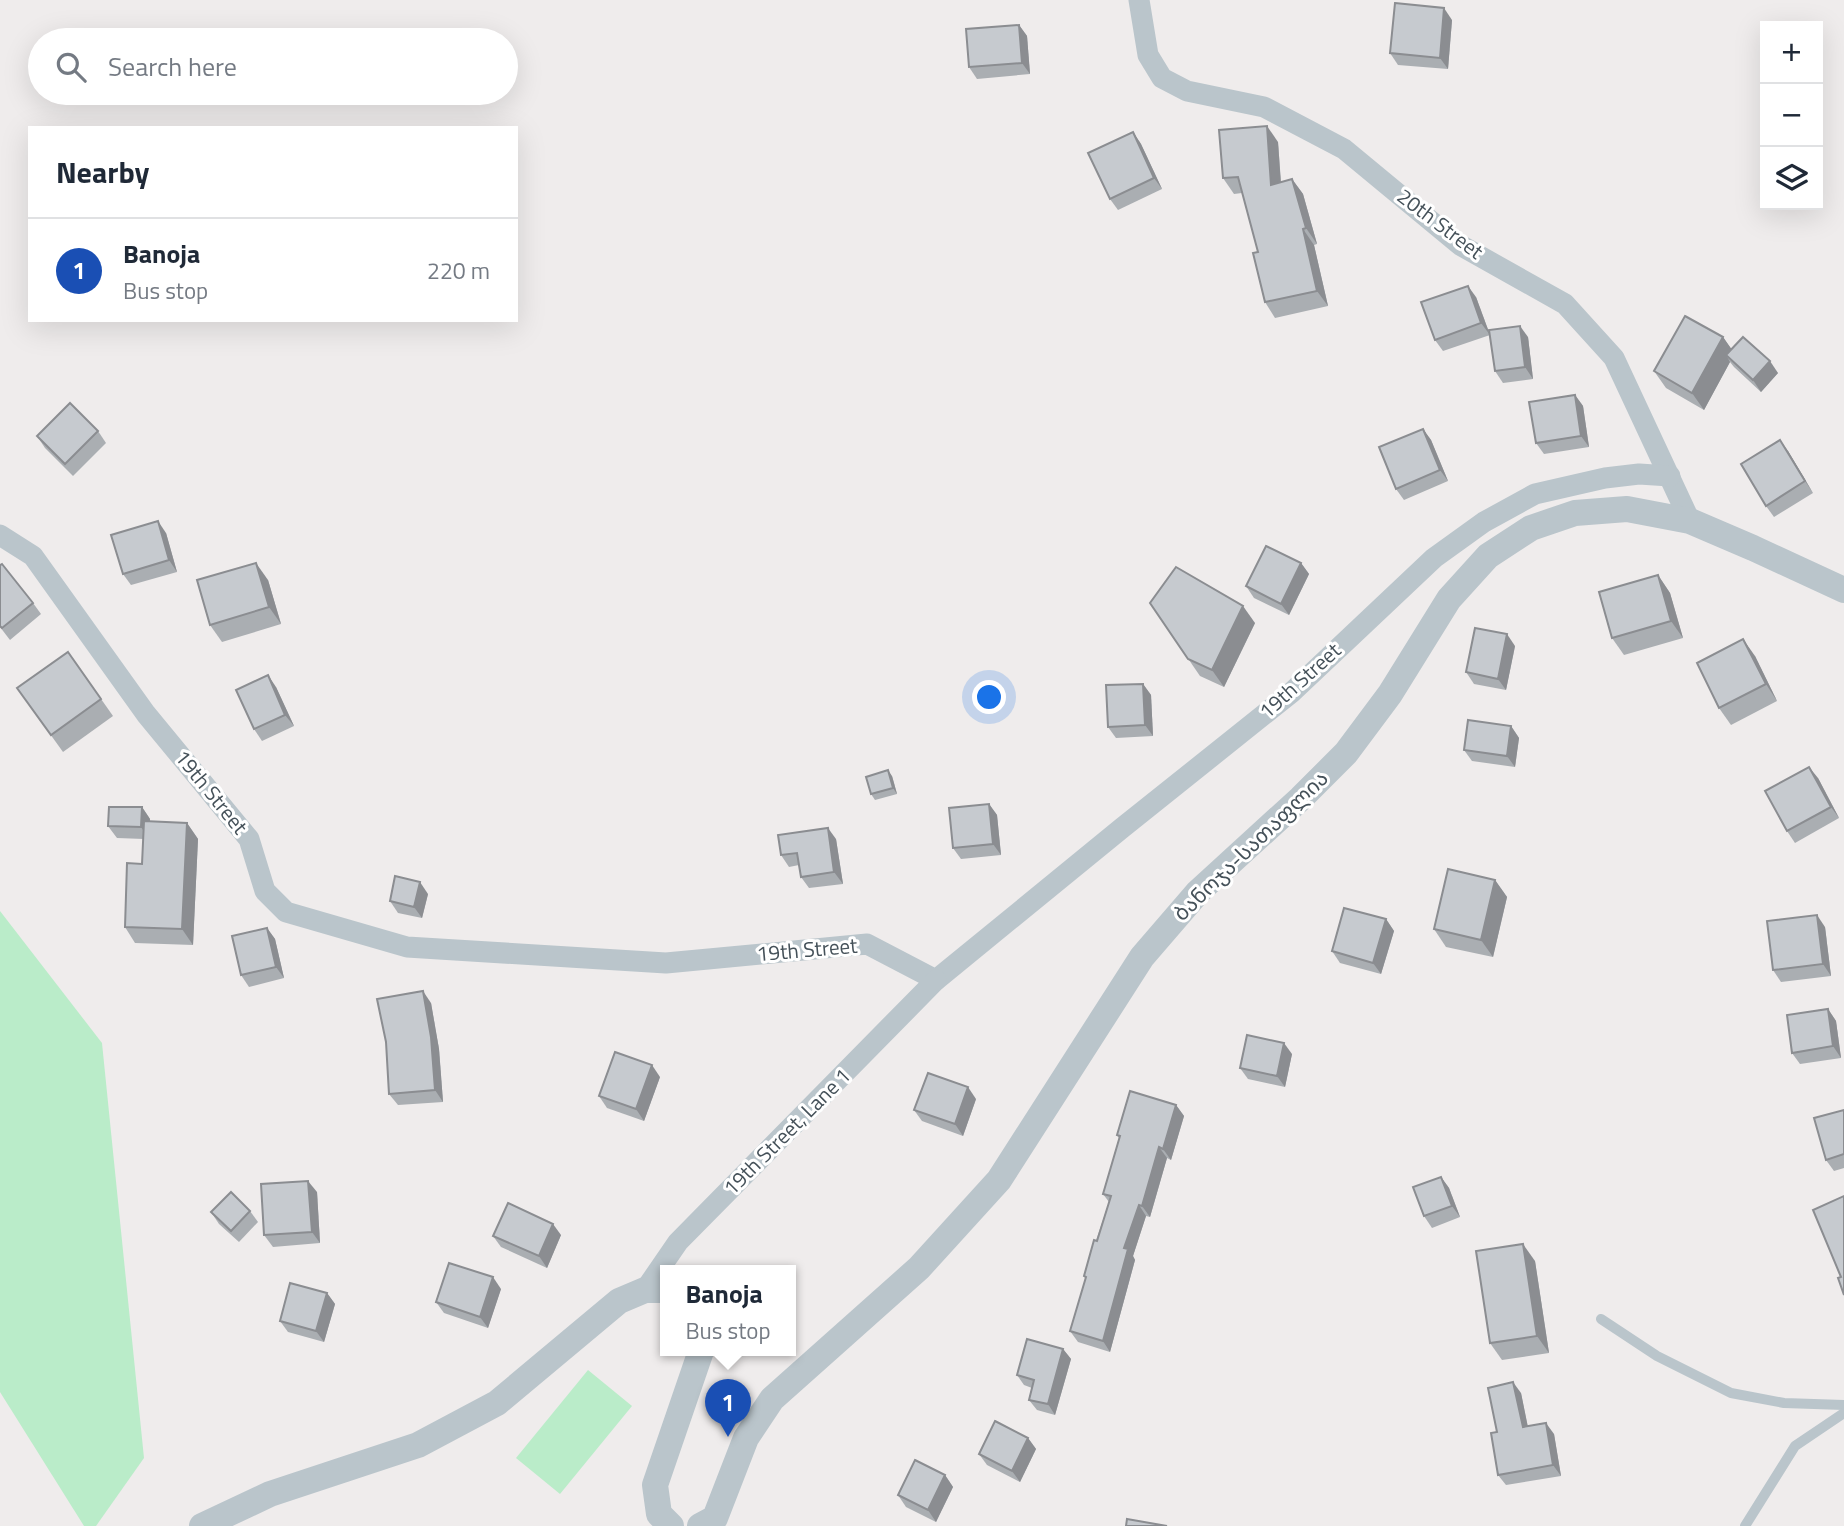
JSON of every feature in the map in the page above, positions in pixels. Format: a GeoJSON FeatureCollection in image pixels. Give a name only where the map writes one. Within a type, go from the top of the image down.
{"type":"FeatureCollection","features":[{"type":"Feature","properties":{"kind":"street","name":"20th Street"},"geometry":{"type":"LineString","coordinates":[[1139,0],[1148,55],[1162,78],[1187,91],[1265,107],[1345,149],[1460,245],[1565,304],[1614,358],[1690,521]]}},
{"type":"Feature","properties":{"kind":"street","name":"19th Street"},"geometry":{"type":"LineString","coordinates":[[0,535],[33,556],[146,714],[249,839],[265,891],[286,912],[407,947],[666,963],[867,944],[936,980],[1291,693],[1434,558],[1484,522],[1535,494],[1605,478],[1639,474],[1670,476]]}},
{"type":"Feature","properties":{"kind":"street","name":"ბანოჯა-სათაფლია"},"geometry":{"type":"LineString","coordinates":[[710,1523],[746,1438],[772,1399],[919,1268],[999,1180],[1142,957],[1198,892],[1346,753],[1390,694],[1449,599],[1488,556],[1531,528],[1575,513],[1627,509],[1690,521],[1844,590]]}},
{"type":"Feature","properties":{"kind":"street","name":"19th Street, Lane 1"},"geometry":{"type":"LineString","coordinates":[[667,1265],[678,1242],[936,980]]}},
{"type":"Feature","properties":{"kind":"street"},"geometry":{"type":"LineString","coordinates":[[202,1526],[270,1494],[418,1445],[497,1403],[619,1301],[655,1290]]}},
{"type":"Feature","properties":{"kind":"street"},"geometry":{"type":"LineString","coordinates":[[671,1526],[659,1514],[655,1485],[699,1356]]}},
{"type":"Feature","properties":{"kind":"lane"},"geometry":{"type":"LineString","coordinates":[[1601,1319],[1657,1356],[1731,1393],[1784,1403],[1844,1405]]}},
{"type":"Feature","properties":{"kind":"lane"},"geometry":{"type":"LineString","coordinates":[[1745,1526],[1795,1446],[1844,1413]]}},
{"type":"Feature","properties":{"kind":"green space"},"geometry":{"type":"Polygon","coordinates":[[[0,911],[102,1043],[144,1458],[96,1526],[84,1526],[0,1392],[0,911]]]}},
{"type":"Feature","properties":{"kind":"green space"},"geometry":{"type":"Polygon","coordinates":[[[588,1370],[632,1406],[560,1494],[516,1458],[588,1370]]]}},
{"type":"Feature","properties":{"kind":"building"},"geometry":{"type":"Polygon","coordinates":[[[1395,3],[1444,8],[1440,58],[1390,53],[1395,3]]]}},
{"type":"Feature","properties":{"kind":"building"},"geometry":{"type":"Polygon","coordinates":[[[1019,25],[1022,63],[969,67],[966,29],[1019,25]]]}},
{"type":"Feature","properties":{"kind":"building"},"geometry":{"type":"Polygon","coordinates":[[[1267,126],[1271,185],[1292,179],[1306,228],[1303,229],[1317,291],[1265,302],[1253,253],[1258,252],[1238,177],[1223,178],[1219,130],[1267,126]]]}},
{"type":"Feature","properties":{"kind":"building"},"geometry":{"type":"Polygon","coordinates":[[[1133,132],[1154,178],[1110,199],[1088,153],[1133,132]]]}},
{"type":"Feature","properties":{"kind":"building"},"geometry":{"type":"Polygon","coordinates":[[[1468,286],[1481,323],[1435,340],[1421,302],[1468,286]]]}},
{"type":"Feature","properties":{"kind":"building"},"geometry":{"type":"Polygon","coordinates":[[[1685,316],[1723,337],[1692,393],[1654,371],[1685,316]]]}},
{"type":"Feature","properties":{"kind":"building"},"geometry":{"type":"Polygon","coordinates":[[[1520,326],[1525,367],[1495,371],[1489,330],[1520,326]]]}},
{"type":"Feature","properties":{"kind":"building"},"geometry":{"type":"Polygon","coordinates":[[[1743,337],[1770,361],[1753,380],[1726,355],[1743,337]]]}},
{"type":"Feature","properties":{"kind":"building"},"geometry":{"type":"Polygon","coordinates":[[[1575,395],[1581,436],[1536,443],[1529,402],[1575,395]]]}},
{"type":"Feature","properties":{"kind":"building"},"geometry":{"type":"Polygon","coordinates":[[[70,403],[98,431],[65,464],[37,436],[70,403]]]}},
{"type":"Feature","properties":{"kind":"building"},"geometry":{"type":"Polygon","coordinates":[[[1423,429],[1440,470],[1396,489],[1379,447],[1423,429]]]}},
{"type":"Feature","properties":{"kind":"building"},"geometry":{"type":"Polygon","coordinates":[[[1780,440],[1805,481],[1766,506],[1741,464],[1780,440]]]}},
{"type":"Feature","properties":{"kind":"building"},"geometry":{"type":"Polygon","coordinates":[[[158,521],[169,560],[123,574],[111,535],[158,521]]]}},
{"type":"Feature","properties":{"kind":"building"},"geometry":{"type":"Polygon","coordinates":[[[1266,546],[1301,563],[1281,604],[1246,586],[1266,546]]]}},
{"type":"Feature","properties":{"kind":"building"},"geometry":{"type":"Polygon","coordinates":[[[256,563],[269,607],[210,625],[197,580],[256,563]]]}},
{"type":"Feature","properties":{"kind":"building"},"geometry":{"type":"Polygon","coordinates":[[[2,564],[33,603],[2,628],[0,565],[2,564]]]}},
{"type":"Feature","properties":{"kind":"building"},"geometry":{"type":"Polygon","coordinates":[[[1176,567],[1243,606],[1212,670],[1188,659],[1150,603],[1176,567]]]}},
{"type":"Feature","properties":{"kind":"building"},"geometry":{"type":"Polygon","coordinates":[[[1658,575],[1671,621],[1612,638],[1599,592],[1658,575]]]}},
{"type":"Feature","properties":{"kind":"building"},"geometry":{"type":"Polygon","coordinates":[[[1475,628],[1507,634],[1498,679],[1466,672],[1475,628]]]}},
{"type":"Feature","properties":{"kind":"building"},"geometry":{"type":"Polygon","coordinates":[[[1743,639],[1766,684],[1719,708],[1697,663],[1743,639]]]}},
{"type":"Feature","properties":{"kind":"building"},"geometry":{"type":"Polygon","coordinates":[[[68,652],[101,699],[51,735],[17,688],[68,652]]]}},
{"type":"Feature","properties":{"kind":"building"},"geometry":{"type":"Polygon","coordinates":[[[268,675],[285,715],[254,729],[236,690],[268,675]]]}},
{"type":"Feature","properties":{"kind":"building"},"geometry":{"type":"Polygon","coordinates":[[[1143,684],[1145,725],[1108,727],[1106,685],[1143,684]]]}},
{"type":"Feature","properties":{"kind":"building"},"geometry":{"type":"Polygon","coordinates":[[[1468,720],[1511,726],[1507,756],[1464,750],[1468,720]]]}},
{"type":"Feature","properties":{"kind":"building"},"geometry":{"type":"Polygon","coordinates":[[[1809,767],[1831,807],[1787,831],[1765,791],[1809,767]]]}},
{"type":"Feature","properties":{"kind":"building"},"geometry":{"type":"Polygon","coordinates":[[[888,770],[893,788],[871,794],[866,777],[888,770]]]}},
{"type":"Feature","properties":{"kind":"building"},"geometry":{"type":"Polygon","coordinates":[[[989,804],[993,844],[953,848],[949,808],[989,804]]]}},
{"type":"Feature","properties":{"kind":"building"},"geometry":{"type":"Polygon","coordinates":[[[109,807],[142,807],[141,827],[108,826],[109,807]]]}},
{"type":"Feature","properties":{"kind":"building"},"geometry":{"type":"Polygon","coordinates":[[[144,821],[187,823],[182,929],[125,927],[127,863],[142,864],[144,821]]]}},
{"type":"Feature","properties":{"kind":"building"},"geometry":{"type":"Polygon","coordinates":[[[828,828],[834,872],[801,877],[797,853],[781,855],[778,835],[828,828]]]}},
{"type":"Feature","properties":{"kind":"building"},"geometry":{"type":"Polygon","coordinates":[[[1448,869],[1495,880],[1481,940],[1434,929],[1448,869]]]}},
{"type":"Feature","properties":{"kind":"building"},"geometry":{"type":"Polygon","coordinates":[[[395,876],[420,882],[414,907],[390,901],[395,876]]]}},
{"type":"Feature","properties":{"kind":"building"},"geometry":{"type":"Polygon","coordinates":[[[1344,908],[1386,919],[1373,963],[1332,951],[1344,908]]]}},
{"type":"Feature","properties":{"kind":"building"},"geometry":{"type":"Polygon","coordinates":[[[1817,915],[1823,964],[1773,970],[1767,921],[1817,915]]]}},
{"type":"Feature","properties":{"kind":"building"},"geometry":{"type":"Polygon","coordinates":[[[267,928],[276,967],[241,975],[232,936],[267,928]]]}},
{"type":"Feature","properties":{"kind":"building"},"geometry":{"type":"Polygon","coordinates":[[[423,991],[431,1037],[435,1090],[389,1094],[386,1042],[377,999],[423,991]]]}},
{"type":"Feature","properties":{"kind":"building"},"geometry":{"type":"Polygon","coordinates":[[[1828,1009],[1833,1046],[1792,1053],[1787,1015],[1828,1009]]]}},
{"type":"Feature","properties":{"kind":"building"},"geometry":{"type":"Polygon","coordinates":[[[1247,1035],[1284,1043],[1277,1076],[1240,1068],[1247,1035]]]}},
{"type":"Feature","properties":{"kind":"building"},"geometry":{"type":"Polygon","coordinates":[[[615,1052],[652,1065],[636,1109],[599,1096],[615,1052]]]}},
{"type":"Feature","properties":{"kind":"building"},"geometry":{"type":"Polygon","coordinates":[[[928,1073],[968,1087],[955,1124],[914,1110],[928,1073]]]}},
{"type":"Feature","properties":{"kind":"building"},"geometry":{"type":"Polygon","coordinates":[[[1130,1091],[1176,1105],[1163,1149],[1159,1147],[1142,1206],[1139,1205],[1124,1248],[1128,1249],[1103,1341],[1070,1331],[1094,1240],[1097,1241],[1111,1196],[1103,1194],[1130,1091]]]}},
{"type":"Feature","properties":{"kind":"building"},"geometry":{"type":"Polygon","coordinates":[[[1844,1110],[1844,1154],[1826,1160],[1814,1118],[1844,1110]]]}},
{"type":"Feature","properties":{"kind":"building"},"geometry":{"type":"Polygon","coordinates":[[[1441,1177],[1452,1206],[1424,1216],[1413,1187],[1441,1177]]]}},
{"type":"Feature","properties":{"kind":"building"},"geometry":{"type":"Polygon","coordinates":[[[308,1181],[312,1232],[264,1235],[261,1184],[308,1181]]]}},
{"type":"Feature","properties":{"kind":"building"},"geometry":{"type":"Polygon","coordinates":[[[231,1192],[250,1211],[231,1231],[211,1212],[231,1192]]]}},
{"type":"Feature","properties":{"kind":"building"},"geometry":{"type":"Polygon","coordinates":[[[1844,1196],[1844,1295],[1838,1278],[1841,1277],[1813,1210],[1844,1196]]]}},
{"type":"Feature","properties":{"kind":"building"},"geometry":{"type":"Polygon","coordinates":[[[508,1203],[553,1224],[539,1256],[493,1236],[508,1203]]]}},
{"type":"Feature","properties":{"kind":"building"},"geometry":{"type":"Polygon","coordinates":[[[1523,1244],[1537,1336],[1490,1343],[1476,1251],[1523,1244]]]}},
{"type":"Feature","properties":{"kind":"building"},"geometry":{"type":"Polygon","coordinates":[[[449,1263],[493,1277],[480,1317],[436,1302],[449,1263]]]}},
{"type":"Feature","properties":{"kind":"building"},"geometry":{"type":"Polygon","coordinates":[[[290,1283],[327,1293],[316,1331],[280,1321],[290,1283]]]}},
{"type":"Feature","properties":{"kind":"building"},"geometry":{"type":"Polygon","coordinates":[[[1027,1339],[1063,1349],[1048,1404],[1029,1400],[1034,1380],[1017,1375],[1027,1339]]]}},
{"type":"Feature","properties":{"kind":"building"},"geometry":{"type":"Polygon","coordinates":[[[1513,1382],[1523,1427],[1546,1423],[1553,1465],[1498,1475],[1491,1433],[1497,1432],[1488,1388],[1513,1382]]]}},
{"type":"Feature","properties":{"kind":"building"},"geometry":{"type":"Polygon","coordinates":[[[995,1421],[1028,1438],[1012,1471],[979,1454],[995,1421]]]}},
{"type":"Feature","properties":{"kind":"building"},"geometry":{"type":"Polygon","coordinates":[[[915,1460],[945,1475],[928,1510],[898,1495],[915,1460]]]}},
{"type":"Feature","properties":{"kind":"building"},"geometry":{"type":"Polygon","coordinates":[[[1127,1519],[1167,1526],[1126,1526],[1127,1519]]]}},
{"type":"Feature","properties":{"kind":"place","name":"Banoja"},"geometry":{"type":"Point","coordinates":[728,1437]}}]}
